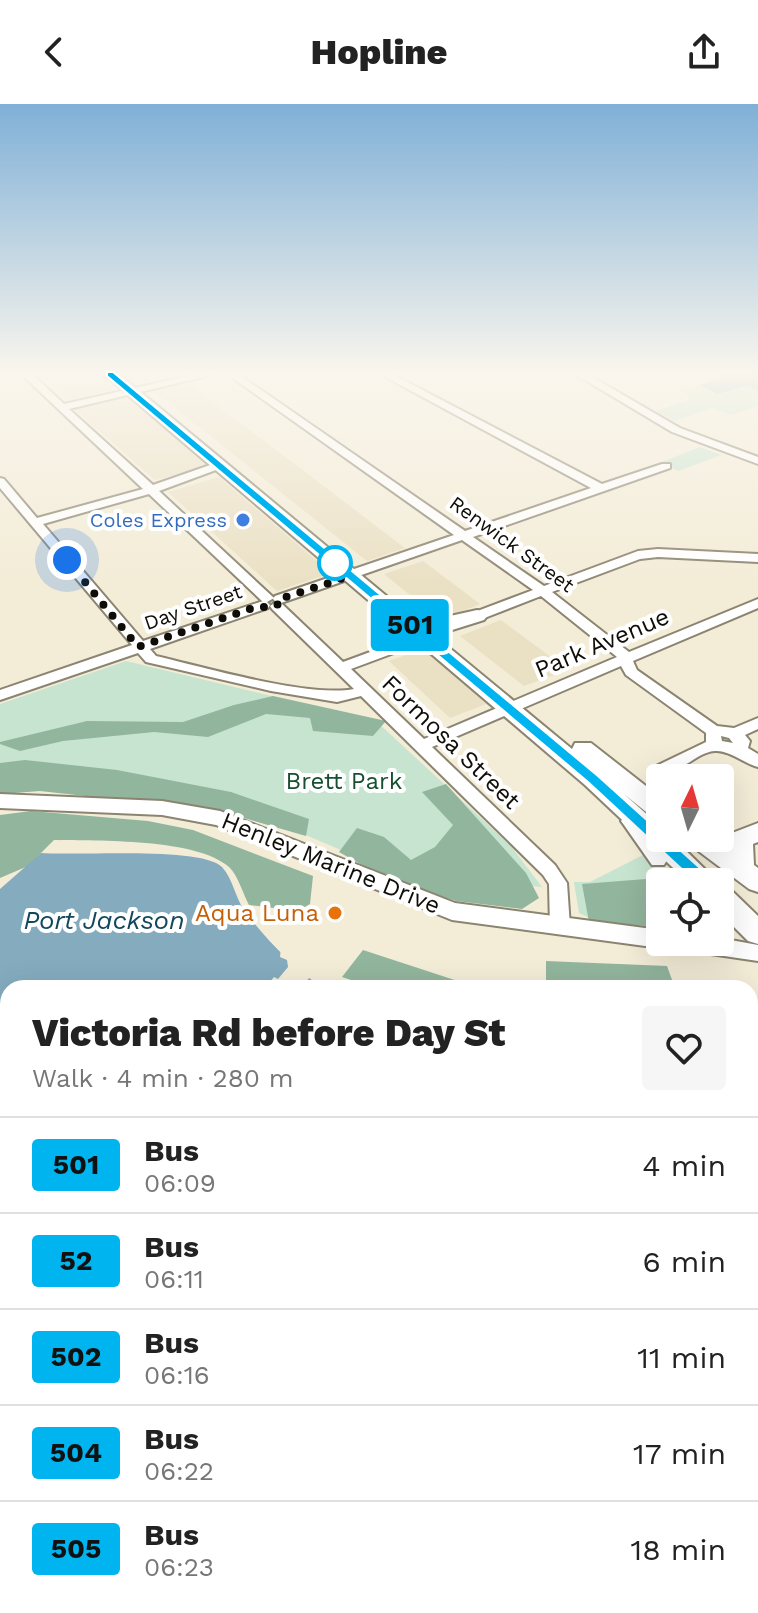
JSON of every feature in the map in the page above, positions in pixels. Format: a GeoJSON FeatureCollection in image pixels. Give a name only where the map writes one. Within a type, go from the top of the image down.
{"type":"FeatureCollection","features":[{"type":"Feature","properties":{"kind":"highway"},"geometry":{"type":"LineString","coordinates":[[196,444],[357,574]]}},
{"type":"Feature","properties":{"kind":"highway"},"geometry":{"type":"LineString","coordinates":[[200,444],[517,705],[646,800]]}},
{"type":"Feature","properties":{"kind":"highway"},"geometry":{"type":"LineString","coordinates":[[426,631],[477,616]]}},
{"type":"Feature","properties":{"kind":"highway"},"geometry":{"type":"LineString","coordinates":[[517,705],[690,868]]}},
{"type":"Feature","properties":{"kind":"highway"},"geometry":{"type":"LineString","coordinates":[[734,824],[758,819]]}},
{"type":"Feature","properties":{"kind":"highway"},"geometry":{"type":"LineString","coordinates":[[750,876],[741,839],[758,832]]}},
{"type":"Feature","properties":{"kind":"highway"},"geometry":{"type":"LineString","coordinates":[[717,852],[750,876]]}},
{"type":"Feature","properties":{"kind":"highway"},"geometry":{"type":"LineString","coordinates":[[734,913],[756,943]]}},
{"type":"Feature","properties":{"kind":"main road","name":"Henley Marine Drive"},"geometry":{"type":"LineString","coordinates":[[0,801],[162,808],[220,818],[439,907],[646,937]]}},
{"type":"Feature","properties":{"kind":"main road"},"geometry":{"type":"LineString","coordinates":[[734,943],[756,943]]}},
{"type":"Feature","properties":{"kind":"street","name":"Formosa Street"},"geometry":{"type":"LineString","coordinates":[[103,444],[272,602],[549,870],[558,883],[560,927]]}},
{"type":"Feature","properties":{"kind":"street","name":"Renwick Street"},"geometry":{"type":"LineString","coordinates":[[334,444],[544,592],[622,652],[631,672],[714,738]]}},
{"type":"Feature","properties":{"kind":"street"},"geometry":{"type":"LineString","coordinates":[[518,444],[602,489]]}},
{"type":"Feature","properties":{"kind":"street"},"geometry":{"type":"LineString","coordinates":[[714,444],[758,461]]}},
{"type":"Feature","properties":{"kind":"street"},"geometry":{"type":"LineString","coordinates":[[35,522],[151,490],[220,465]]}},
{"type":"Feature","properties":{"kind":"street","name":"Day Street"},"geometry":{"type":"LineString","coordinates":[[0,695],[467,537],[666,466]]}},
{"type":"Feature","properties":{"kind":"street"},"geometry":{"type":"LineString","coordinates":[[0,481],[151,659],[271,686],[337,697],[365,691]]}},
{"type":"Feature","properties":{"kind":"street"},"geometry":{"type":"LineString","coordinates":[[477,616],[638,555],[658,553],[758,558]]}},
{"type":"Feature","properties":{"kind":"street","name":"Park Avenue"},"geometry":{"type":"LineString","coordinates":[[421,746],[758,603]]}},
{"type":"Feature","properties":{"kind":"street"},"geometry":{"type":"LineString","coordinates":[[340,668],[426,631]]}},
{"type":"Feature","properties":{"kind":"street"},"geometry":{"type":"LineString","coordinates":[[736,741],[758,723]]}},
{"type":"Feature","properties":{"kind":"street"},"geometry":{"type":"LineString","coordinates":[[671,764],[722,730],[758,762]]}},
{"type":"Feature","properties":{"kind":"street"},"geometry":{"type":"LineString","coordinates":[[630,821],[658,860]]}},
{"type":"Feature","properties":{"kind":"shaded area"},"geometry":{"type":"Polygon","coordinates":[[[114,444],[184,444],[208,466],[155,480],[114,444]]]}},
{"type":"Feature","properties":{"kind":"shaded area"},"geometry":{"type":"Polygon","coordinates":[[[221,444],[269,444],[405,548],[367,561],[221,444]]]}},
{"type":"Feature","properties":{"kind":"shaded area"},"geometry":{"type":"Polygon","coordinates":[[[219,477],[331,573],[277,591],[168,492],[219,477]]]}},
{"type":"Feature","properties":{"kind":"shaded area"},"geometry":{"type":"Polygon","coordinates":[[[423,561],[480,604],[441,620],[384,574],[423,561]]]}},
{"type":"Feature","properties":{"kind":"shaded area"},"geometry":{"type":"Polygon","coordinates":[[[501,620],[559,663],[553,666],[562,672],[524,686],[460,636],[501,620]]]}},
{"type":"Feature","properties":{"kind":"shaded area"},"geometry":{"type":"Polygon","coordinates":[[[423,649],[486,704],[450,718],[389,661],[423,649]]]}},
{"type":"Feature","properties":{"kind":"green space"},"geometry":{"type":"Polygon","coordinates":[[[700,447],[721,455],[678,471],[662,462],[700,447]]]}},
{"type":"Feature","properties":{"kind":"green space","name":"Brett Park"},"geometry":{"type":"Polygon","coordinates":[[[126,661],[376,721],[510,845],[542,887],[474,881],[437,891],[254,813],[72,788],[0,794],[0,704],[126,661]]]}},
{"type":"Feature","properties":{"kind":"green space"},"geometry":{"type":"Polygon","coordinates":[[[273,696],[386,721],[373,736],[313,731],[310,718],[266,714],[208,737],[154,732],[63,741],[20,751],[0,744],[87,721],[183,722],[273,696]]]}},
{"type":"Feature","properties":{"kind":"green space"},"geometry":{"type":"Polygon","coordinates":[[[25,760],[117,770],[231,792],[309,819],[306,836],[220,811],[40,791],[0,794],[0,763],[25,760]]]}},
{"type":"Feature","properties":{"kind":"green space"},"geometry":{"type":"Polygon","coordinates":[[[446,784],[526,873],[539,898],[522,909],[456,901],[383,877],[339,852],[357,828],[384,837],[411,860],[435,847],[453,825],[422,792],[446,784]]]}},
{"type":"Feature","properties":{"kind":"green space"},"geometry":{"type":"Polygon","coordinates":[[[31,811],[148,821],[193,830],[313,876],[310,904],[298,911],[249,905],[229,867],[194,851],[146,843],[54,840],[28,866],[0,878],[0,815],[31,811]]]}},
{"type":"Feature","properties":{"kind":"green space"},"geometry":{"type":"Polygon","coordinates":[[[645,854],[654,868],[646,868],[646,924],[596,921],[579,913],[574,882],[590,882],[645,854]]]}},
{"type":"Feature","properties":{"kind":"green space"},"geometry":{"type":"Polygon","coordinates":[[[646,879],[646,926],[589,922],[582,884],[646,879]]]}},
{"type":"Feature","properties":{"kind":"green space"},"geometry":{"type":"Polygon","coordinates":[[[363,950],[455,980],[351,980],[342,977],[363,950]]]}},
{"type":"Feature","properties":{"kind":"green space"},"geometry":{"type":"Polygon","coordinates":[[[546,961],[667,966],[672,980],[546,980],[546,961]]]}},
{"type":"Feature","properties":{"kind":"water","name":"Port Jackson"},"geometry":{"type":"Polygon","coordinates":[[[41,853],[165,854],[210,860],[226,872],[241,905],[261,932],[312,980],[0,980],[0,889],[41,853]]]}},
{"type":"Feature","properties":{"kind":"pier"},"geometry":{"type":"Polygon","coordinates":[[[281,947],[312,975],[307,980],[272,980],[274,977],[278,979],[288,967],[287,960],[280,957],[281,947]]]}},
{"type":"Feature","properties":{"kind":"bus line","name":"501"},"geometry":{"type":"LineString","coordinates":[[195,444],[593,779],[690,868]]}},
{"type":"Feature","properties":{"kind":"place","name":"Coles Express"},"geometry":{"type":"Point","coordinates":[243,520]}},
{"type":"Feature","properties":{"kind":"place","name":"Aqua Luna"},"geometry":{"type":"Point","coordinates":[335,913]}},
{"type":"Feature","properties":{"kind":"route"},"geometry":{"type":"LineString","coordinates":[[67,560],[138,647],[256,607],[277,606],[280,599],[341,579],[335,563]]}}]}
